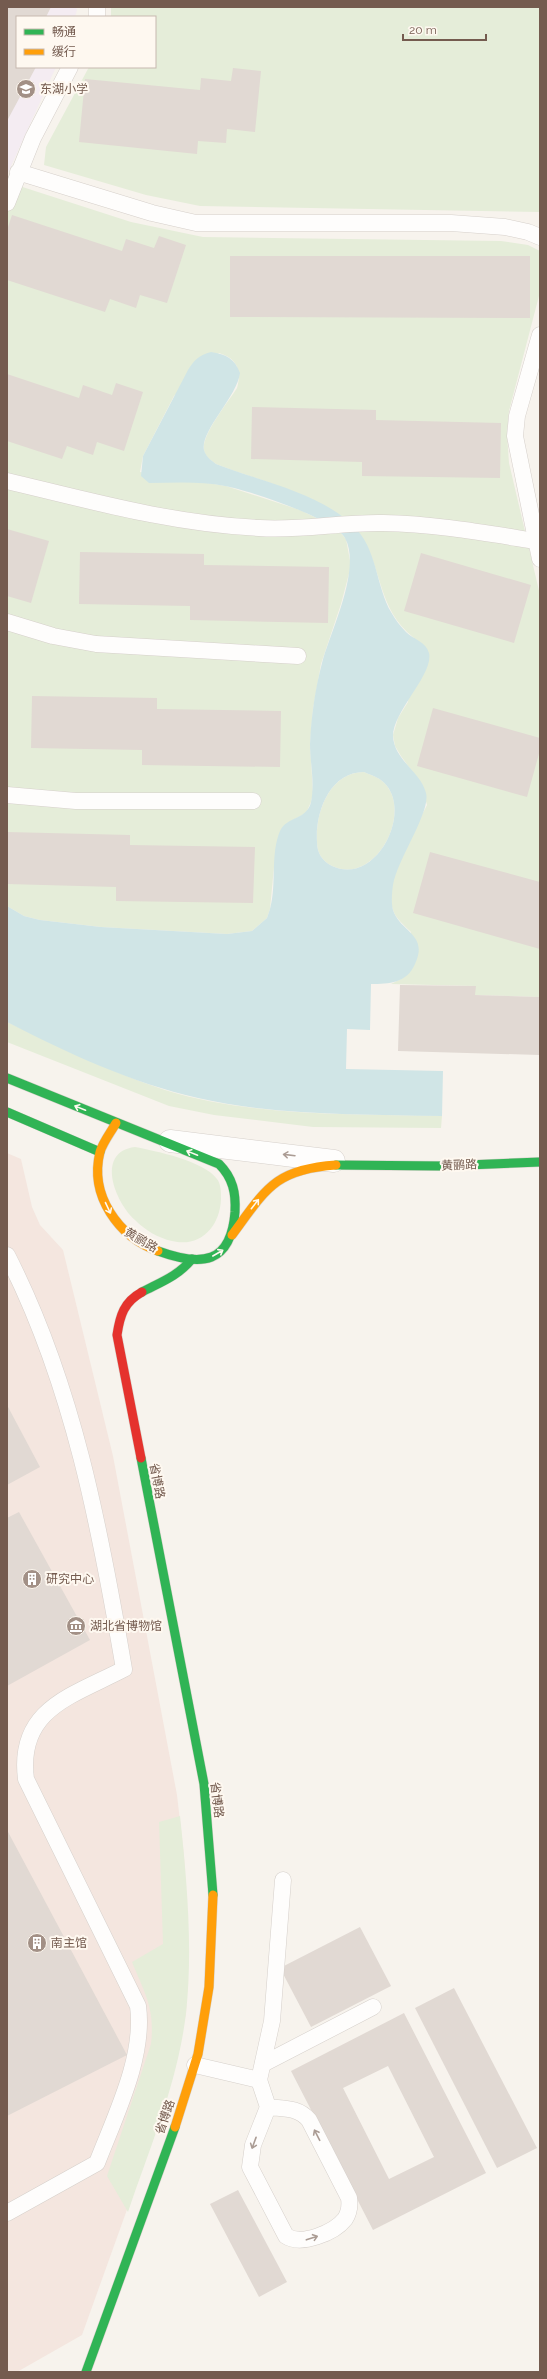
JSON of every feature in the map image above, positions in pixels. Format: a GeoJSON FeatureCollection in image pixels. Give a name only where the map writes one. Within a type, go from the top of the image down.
{"type":"FeatureCollection","features":[{"type":"Feature","properties":{"kind":"street","name":"黄鹂路"},"geometry":{"type":"LineString","coordinates":[[7,1078],[219,1164],[226,1170],[233,1181],[235,1192],[235,1210],[232,1235]]}},
{"type":"Feature","properties":{"kind":"street"},"geometry":{"type":"LineString","coordinates":[[7,1112],[100,1152]]}},
{"type":"Feature","properties":{"kind":"street","name":"黄鹂路"},"geometry":{"type":"LineString","coordinates":[[116,1123],[100,1152],[99,1170],[103,1196],[110,1213],[119,1227],[141,1243],[162,1252],[192,1259],[209,1258],[217,1255],[228,1244],[232,1235],[268,1189],[288,1173],[310,1167],[355,1165],[429,1166],[540,1162]]}},
{"type":"Feature","properties":{"kind":"street","name":"黄鹂路"},"geometry":{"type":"LineString","coordinates":[[160,1140],[295,1155],[355,1165]]}},
{"type":"Feature","properties":{"kind":"street","name":"省博路"},"geometry":{"type":"LineString","coordinates":[[86,2372],[175,2127],[195,2065],[203,2032],[211,1953],[213,1894],[209,1831],[195,1739],[117,1335],[119,1312],[128,1302],[139,1293],[182,1273],[192,1259]]}},
{"type":"Feature","properties":{"kind":"lane"},"geometry":{"type":"LineString","coordinates":[[7,203],[18,172],[33,138],[69,68]]}},
{"type":"Feature","properties":{"kind":"lane"},"geometry":{"type":"LineString","coordinates":[[18,172],[152,213],[196,223],[451,223],[506,227],[528,232],[540,237]]}},
{"type":"Feature","properties":{"kind":"lane"},"geometry":{"type":"LineString","coordinates":[[540,335],[517,416],[515,436],[540,559]]}},
{"type":"Feature","properties":{"kind":"lane"},"geometry":{"type":"LineString","coordinates":[[7,481],[152,516],[260,528],[348,523],[430,525],[536,541]]}},
{"type":"Feature","properties":{"kind":"lane"},"geometry":{"type":"LineString","coordinates":[[7,622],[53,636],[96,644],[298,656]]}},
{"type":"Feature","properties":{"kind":"lane"},"geometry":{"type":"LineString","coordinates":[[7,795],[105,802],[253,801]]}},
{"type":"Feature","properties":{"kind":"lane"},"geometry":{"type":"LineString","coordinates":[[7,1255],[25,1291],[49,1347],[74,1430],[112,1600],[124,1669],[61,1701],[44,1716],[27,1741],[24,1760],[26,1779],[138,2006],[140,2022],[132,2068],[97,2163],[7,2213]]}},
{"type":"Feature","properties":{"kind":"lane"},"geometry":{"type":"LineString","coordinates":[[268,2107],[294,2109],[304,2113],[309,2120],[348,2198],[348,2212],[345,2219],[310,2239],[294,2240],[286,2236],[252,2175],[251,2153],[268,2107],[259,2080],[272,2021],[283,1880]]}},
{"type":"Feature","properties":{"kind":"lane"},"geometry":{"type":"LineString","coordinates":[[263,2064],[373,2007]]}},
{"type":"Feature","properties":{"kind":"lane"},"geometry":{"type":"LineString","coordinates":[[195,2065],[259,2080]]}},
{"type":"Feature","properties":{"kind":"shaded area","name":"东湖小学"},"geometry":{"type":"Polygon","coordinates":[[[7,7],[76,7],[77,10],[75,16],[16,16],[16,68],[56,68],[7,175],[7,7]]]}},
{"type":"Feature","properties":{"kind":"shaded area"},"geometry":{"type":"Polygon","coordinates":[[[211,352],[229,358],[233,361],[240,373],[233,392],[213,424],[204,442],[204,450],[207,456],[216,464],[292,490],[310,498],[328,507],[344,518],[358,531],[364,540],[373,560],[386,603],[393,615],[404,630],[422,643],[429,653],[429,662],[420,682],[399,715],[393,736],[394,744],[398,752],[419,779],[426,793],[424,812],[396,875],[392,894],[393,910],[401,924],[416,940],[418,954],[412,970],[402,979],[391,983],[371,984],[370,1030],[347,1029],[346,1069],[443,1071],[442,1116],[289,1111],[228,1104],[198,1098],[173,1092],[124,1076],[76,1056],[7,1022],[7,906],[24,916],[40,920],[101,927],[227,934],[252,931],[267,918],[270,909],[273,890],[275,850],[280,831],[283,826],[305,812],[309,808],[311,802],[311,724],[317,683],[322,663],[343,600],[347,583],[350,566],[349,551],[345,538],[338,530],[309,514],[252,493],[206,483],[149,483],[141,476],[143,456],[188,370],[197,358],[211,352]],[[364,772],[352,774],[342,779],[334,786],[327,796],[319,818],[317,846],[319,853],[328,864],[347,870],[362,866],[374,858],[384,845],[391,830],[394,814],[393,799],[385,783],[364,772]]]}},
{"type":"Feature","properties":{"kind":"shaded area","name":"湖北省博物馆"},"geometry":{"type":"Polygon","coordinates":[[[7,1153],[21,1159],[32,1207],[40,1225],[63,1250],[113,1456],[177,1795],[184,1856],[188,1925],[186,2014],[166,2101],[82,2335],[17,2372],[7,2372],[7,1153]]]}},
{"type":"Feature","properties":{"kind":"green space"},"geometry":{"type":"Polygon","coordinates":[[[111,7],[540,7],[540,212],[200,206],[146,195],[44,165],[46,147],[88,68],[156,68],[156,16],[111,16],[111,7]]]}},
{"type":"Feature","properties":{"kind":"green space"},"geometry":{"type":"Polygon","coordinates":[[[7,182],[131,222],[203,237],[501,241],[528,245],[540,251],[540,292],[509,411],[507,434],[509,463],[540,595],[540,997],[475,995],[475,986],[391,984],[403,978],[411,932],[394,913],[391,898],[392,885],[401,856],[427,805],[421,784],[395,746],[393,735],[398,718],[408,702],[414,638],[402,626],[386,601],[373,560],[356,528],[318,503],[285,488],[216,464],[208,458],[204,450],[204,444],[207,436],[216,418],[237,388],[239,376],[237,366],[234,362],[225,355],[219,353],[174,396],[143,456],[140,472],[226,486],[300,510],[329,524],[339,531],[346,539],[351,566],[341,604],[321,664],[313,709],[310,744],[313,793],[311,802],[306,813],[291,821],[274,867],[270,909],[267,918],[252,931],[227,934],[101,927],[40,920],[24,916],[7,906],[7,182]]]}},
{"type":"Feature","properties":{"kind":"green space"},"geometry":{"type":"Polygon","coordinates":[[[364,772],[385,783],[393,799],[394,814],[391,830],[384,845],[374,858],[362,866],[347,870],[332,866],[325,862],[321,856],[317,846],[319,818],[327,796],[334,786],[342,779],[352,774],[364,772]]]}},
{"type":"Feature","properties":{"kind":"green space"},"geometry":{"type":"Polygon","coordinates":[[[7,1022],[125,1075],[165,1090],[198,1099],[267,1110],[338,1114],[442,1116],[441,1128],[313,1127],[214,1115],[169,1106],[7,1042],[7,1022]]]}},
{"type":"Feature","properties":{"kind":"green space"},"geometry":{"type":"Polygon","coordinates":[[[135,1147],[167,1154],[191,1162],[202,1167],[217,1179],[221,1191],[220,1209],[217,1218],[207,1233],[200,1238],[191,1241],[182,1242],[167,1240],[147,1230],[128,1212],[121,1202],[112,1179],[112,1168],[115,1158],[123,1151],[135,1147]]]}},
{"type":"Feature","properties":{"kind":"green space"},"geometry":{"type":"Polygon","coordinates":[[[180,1816],[187,1890],[189,1940],[186,2013],[177,2064],[170,2089],[128,2212],[107,2176],[151,2044],[152,2020],[148,2002],[132,1962],[163,1944],[159,1822],[180,1816]]]}},
{"type":"Feature","properties":{"kind":"building"},"geometry":{"type":"Polygon","coordinates":[[[7,7],[51,7],[46,16],[16,16],[16,68],[35,68],[7,121],[7,7]]]}},
{"type":"Feature","properties":{"kind":"building"},"geometry":{"type":"Polygon","coordinates":[[[233,68],[261,71],[255,132],[227,129],[226,143],[198,141],[197,154],[79,142],[85,79],[200,90],[201,78],[231,81],[233,68]]]}},
{"type":"Feature","properties":{"kind":"building"},"geometry":{"type":"Polygon","coordinates":[[[12,215],[122,251],[126,239],[154,248],[159,236],[186,245],[167,303],[140,295],[136,308],[110,299],[105,312],[7,280],[7,230],[12,215]]]}},
{"type":"Feature","properties":{"kind":"building"},"geometry":{"type":"Polygon","coordinates":[[[230,256],[530,256],[530,318],[230,317],[230,256]]]}},
{"type":"Feature","properties":{"kind":"building"},"geometry":{"type":"Polygon","coordinates":[[[7,374],[79,398],[83,385],[112,395],[116,383],[143,392],[124,451],[97,442],[93,455],[67,446],[62,459],[7,441],[7,374]]]}},
{"type":"Feature","properties":{"kind":"building"},"geometry":{"type":"Polygon","coordinates":[[[252,407],[376,410],[376,420],[501,423],[500,478],[362,476],[362,462],[251,459],[252,407]]]}},
{"type":"Feature","properties":{"kind":"building"},"geometry":{"type":"Polygon","coordinates":[[[7,529],[49,541],[31,603],[7,596],[7,529]]]}},
{"type":"Feature","properties":{"kind":"building"},"geometry":{"type":"Polygon","coordinates":[[[80,552],[204,554],[204,565],[329,567],[328,623],[190,620],[190,606],[79,604],[80,552]]]}},
{"type":"Feature","properties":{"kind":"building"},"geometry":{"type":"Polygon","coordinates":[[[421,553],[531,585],[514,643],[404,611],[421,553]]]}},
{"type":"Feature","properties":{"kind":"building"},"geometry":{"type":"Polygon","coordinates":[[[32,696],[157,698],[157,709],[281,711],[280,767],[142,765],[142,750],[31,748],[32,696]]]}},
{"type":"Feature","properties":{"kind":"building"},"geometry":{"type":"Polygon","coordinates":[[[433,708],[540,738],[540,750],[527,797],[417,766],[433,708]]]}},
{"type":"Feature","properties":{"kind":"building"},"geometry":{"type":"Polygon","coordinates":[[[7,832],[130,835],[130,845],[255,847],[253,903],[116,901],[116,887],[7,884],[7,832]]]}},
{"type":"Feature","properties":{"kind":"building"},"geometry":{"type":"Polygon","coordinates":[[[430,852],[540,882],[540,949],[413,913],[430,852]]]}},
{"type":"Feature","properties":{"kind":"building"},"geometry":{"type":"Polygon","coordinates":[[[400,985],[476,986],[475,995],[540,997],[539,1055],[398,1051],[400,985]]]}},
{"type":"Feature","properties":{"kind":"building"},"geometry":{"type":"Polygon","coordinates":[[[7,1405],[40,1467],[7,1485],[7,1405]]]}},
{"type":"Feature","properties":{"kind":"building","name":"研究中心"},"geometry":{"type":"Polygon","coordinates":[[[19,1512],[90,1640],[7,1686],[7,1518],[19,1512]]]}},
{"type":"Feature","properties":{"kind":"building","name":"南主馆"},"geometry":{"type":"Polygon","coordinates":[[[7,1830],[127,2055],[7,2116],[7,1830]]]}},
{"type":"Feature","properties":{"kind":"building"},"geometry":{"type":"Polygon","coordinates":[[[360,1927],[391,1986],[311,2027],[280,1968],[360,1927]]]}},
{"type":"Feature","properties":{"kind":"building"},"geometry":{"type":"Polygon","coordinates":[[[454,1988],[537,2148],[497,2168],[415,2008],[454,1988]]]}},
{"type":"Feature","properties":{"kind":"building"},"geometry":{"type":"Polygon","coordinates":[[[404,2013],[486,2173],[373,2230],[291,2071],[404,2013]],[[388,2066],[343,2088],[389,2179],[434,2157],[388,2066]]]}},
{"type":"Feature","properties":{"kind":"building"},"geometry":{"type":"Polygon","coordinates":[[[238,2190],[287,2282],[259,2297],[210,2204],[238,2190]]]}},
{"type":"Feature","properties":{"kind":"traffic: fast"},"geometry":{"type":"LineString","coordinates":[[7,1078],[219,1164],[224,1169],[233,1186],[235,1212],[232,1229],[227,1242],[220,1251],[212,1257],[201,1259],[188,1259],[158,1251]]}},
{"type":"Feature","properties":{"kind":"traffic: fast"},"geometry":{"type":"LineString","coordinates":[[7,1112],[100,1152]]}},
{"type":"Feature","properties":{"kind":"traffic: fast"},"geometry":{"type":"LineString","coordinates":[[336,1165],[442,1166],[540,1162]]}},
{"type":"Feature","properties":{"kind":"traffic: fast"},"geometry":{"type":"LineString","coordinates":[[142,1292],[175,1274],[192,1259]]}},
{"type":"Feature","properties":{"kind":"traffic: fast"},"geometry":{"type":"LineString","coordinates":[[141,1458],[204,1784],[213,1895]]}},
{"type":"Feature","properties":{"kind":"traffic: fast"},"geometry":{"type":"LineString","coordinates":[[86,2372],[175,2127]]}},
{"type":"Feature","properties":{"kind":"traffic: slow"},"geometry":{"type":"LineString","coordinates":[[116,1123],[100,1152],[98,1168],[99,1184],[103,1199],[110,1213],[131,1236],[144,1245],[158,1251]]}},
{"type":"Feature","properties":{"kind":"traffic: slow"},"geometry":{"type":"LineString","coordinates":[[232,1235],[254,1205],[274,1184],[299,1171],[315,1167],[336,1165]]}},
{"type":"Feature","properties":{"kind":"traffic: slow"},"geometry":{"type":"LineString","coordinates":[[175,2127],[198,2054],[209,1987],[213,1895]]}},
{"type":"Feature","properties":{"kind":"traffic: jam"},"geometry":{"type":"LineString","coordinates":[[141,1458],[117,1335],[121,1315],[131,1300],[142,1292]]}},
{"type":"Feature","properties":{"kind":"place","name":"东湖小学"},"geometry":{"type":"Point","coordinates":[26,89]}},
{"type":"Feature","properties":{"kind":"place","name":"研究中心"},"geometry":{"type":"Point","coordinates":[32,1579]}},
{"type":"Feature","properties":{"kind":"place","name":"湖北省博物馆"},"geometry":{"type":"Point","coordinates":[76,1626]}},
{"type":"Feature","properties":{"kind":"place","name":"南主馆"},"geometry":{"type":"Point","coordinates":[37,1943]}}]}
